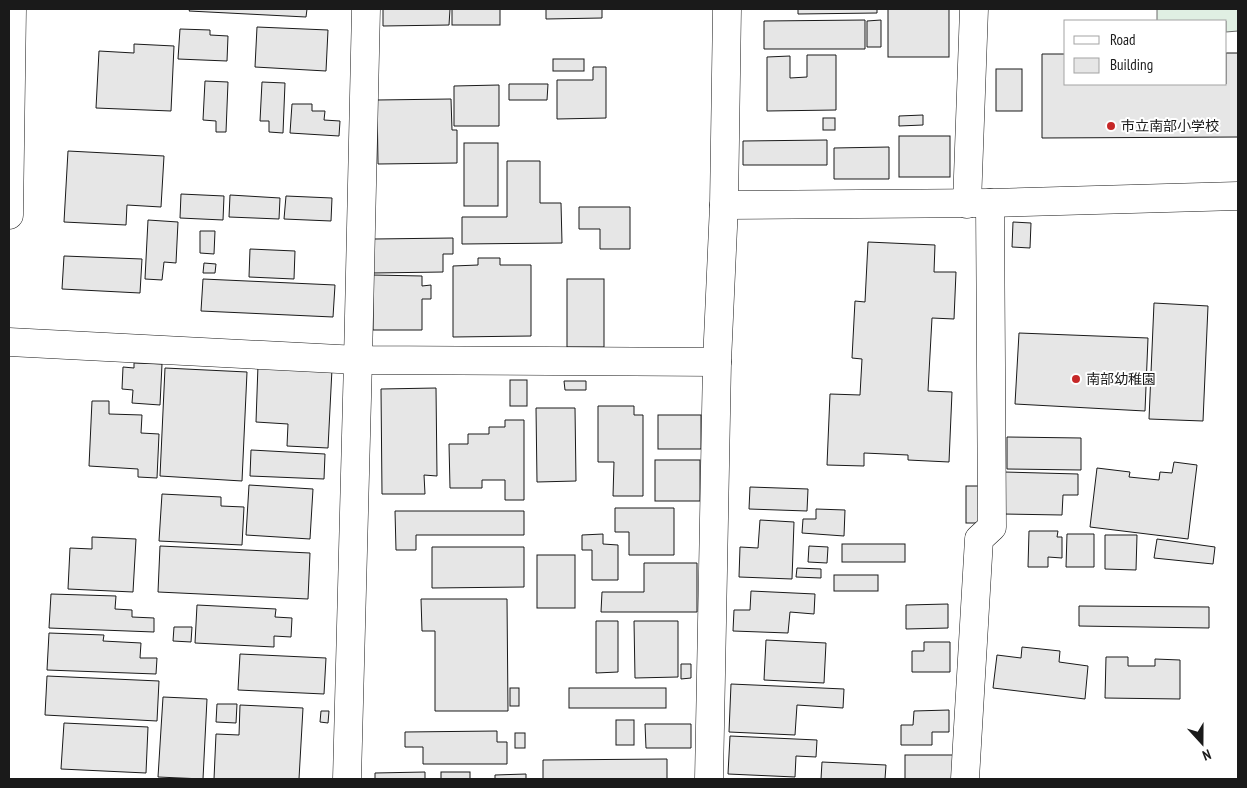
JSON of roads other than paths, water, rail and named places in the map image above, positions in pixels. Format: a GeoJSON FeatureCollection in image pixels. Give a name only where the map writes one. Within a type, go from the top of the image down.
{"type":"FeatureCollection","features":[{"type":"Feature","properties":{"kind":"street"},"geometry":{"type":"LineString","coordinates":[[9,215],[12,9]]}},
{"type":"Feature","properties":{"kind":"street"},"geometry":{"type":"LineString","coordinates":[[347,779],[366,9]]}},
{"type":"Feature","properties":{"kind":"street"},"geometry":{"type":"LineString","coordinates":[[708,779],[717,362],[724,206],[727,9]]}},
{"type":"Feature","properties":{"kind":"street"},"geometry":{"type":"LineString","coordinates":[[965,779],[979,539],[992,527],[978,204],[974,9]]}},
{"type":"Feature","properties":{"kind":"street"},"geometry":{"type":"LineString","coordinates":[[724,206],[978,204],[1238,196]]}},
{"type":"Feature","properties":{"kind":"street"},"geometry":{"type":"LineString","coordinates":[[9,342],[358,360],[717,362]]}},
{"type":"Feature","properties":{"kind":"place","name":"市立南部小学校"},"geometry":{"type":"Point","coordinates":[1111,126]}},
{"type":"Feature","properties":{"kind":"place","name":"南部幼稚園"},"geometry":{"type":"Point","coordinates":[1076,379]}}]}
